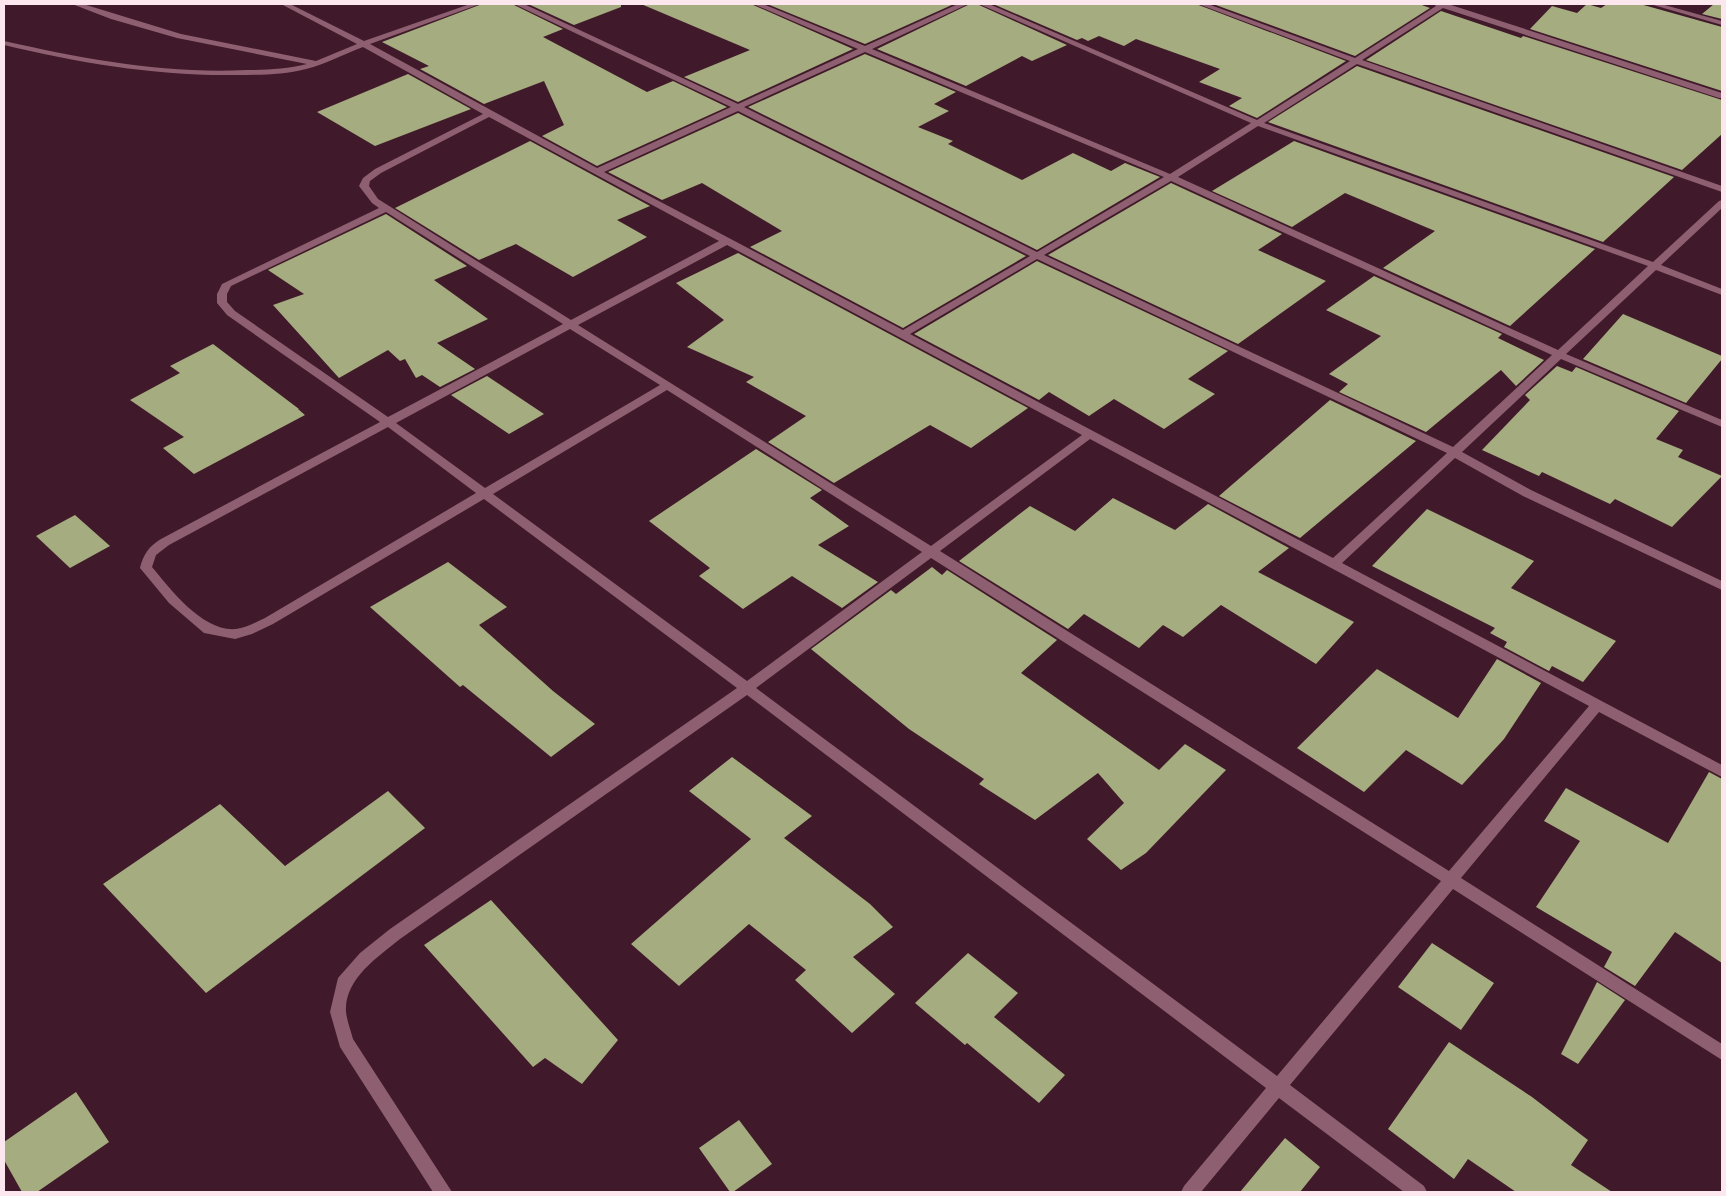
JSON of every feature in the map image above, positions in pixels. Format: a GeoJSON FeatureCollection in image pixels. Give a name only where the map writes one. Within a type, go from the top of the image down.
{"type":"FeatureCollection","features":[{"type":"Feature","properties":{"kind":"street"},"geometry":{"type":"LineString","coordinates":[[76,4],[114,18],[180,36],[288,56],[317,64]]}},
{"type":"Feature","properties":{"kind":"street"},"geometry":{"type":"LineString","coordinates":[[286,4],[364,44],[596,172],[1722,771]]}},
{"type":"Feature","properties":{"kind":"street"},"geometry":{"type":"LineString","coordinates":[[4,43],[82,61],[180,72],[265,72],[317,64],[364,44],[476,4]]}},
{"type":"Feature","properties":{"kind":"street"},"geometry":{"type":"LineString","coordinates":[[518,4],[737,107],[1036,255],[1454,452],[1527,493],[1722,586]]}},
{"type":"Feature","properties":{"kind":"street"},"geometry":{"type":"LineString","coordinates":[[756,4],[1171,177],[1560,355],[1722,424]]}},
{"type":"Feature","properties":{"kind":"street"},"geometry":{"type":"LineString","coordinates":[[596,172],[964,4]]}},
{"type":"Feature","properties":{"kind":"street"},"geometry":{"type":"LineString","coordinates":[[983,4],[1257,123],[1656,266],[1722,292]]}},
{"type":"Feature","properties":{"kind":"street"},"geometry":{"type":"LineString","coordinates":[[1202,4],[1356,61],[1722,189]]}},
{"type":"Feature","properties":{"kind":"street"},"geometry":{"type":"LineString","coordinates":[[903,334],[1171,177],[1356,61],[1440,4],[1722,96]]}},
{"type":"Feature","properties":{"kind":"street"},"geometry":{"type":"LineString","coordinates":[[1654,4],[1722,23]]}},
{"type":"Feature","properties":{"kind":"street"},"geometry":{"type":"LineString","coordinates":[[488,114],[378,171],[366,180],[364,186],[368,194],[386,208],[1450,879],[1722,1053]]}},
{"type":"Feature","properties":{"kind":"street"},"geometry":{"type":"LineString","coordinates":[[1334,564],[1722,203]]}},
{"type":"Feature","properties":{"kind":"street"},"geometry":{"type":"LineString","coordinates":[[386,208],[227,284],[222,294],[222,303],[231,313],[389,423],[747,688],[1418,1192]]}},
{"type":"Feature","properties":{"kind":"street"},"geometry":{"type":"LineString","coordinates":[[668,385],[270,621],[246,631],[235,634],[209,630],[173,600],[146,568],[148,557],[155,548],[165,542],[726,241]]}},
{"type":"Feature","properties":{"kind":"street"},"geometry":{"type":"LineString","coordinates":[[443,1192],[346,1042],[338,1012],[344,983],[365,958],[395,934],[747,688],[1090,434]]}},
{"type":"Feature","properties":{"kind":"street"},"geometry":{"type":"LineString","coordinates":[[1190,1192],[1598,704]]}},
{"type":"Feature","properties":{"kind":"building"},"geometry":{"type":"Polygon","coordinates":[[[482,4],[512,4],[563,29],[543,37],[647,92],[673,81],[727,107],[597,166],[542,136],[564,125],[544,81],[484,104],[420,69],[429,66],[382,42],[482,4]]]}},
{"type":"Feature","properties":{"kind":"building"},"geometry":{"type":"Polygon","coordinates":[[[528,4],[621,4],[621,7],[574,25],[528,4]]]}},
{"type":"Feature","properties":{"kind":"building"},"geometry":{"type":"Polygon","coordinates":[[[641,4],[751,4],[853,49],[738,102],[684,77],[750,50],[641,4]]]}},
{"type":"Feature","properties":{"kind":"building"},"geometry":{"type":"Polygon","coordinates":[[[767,4],[954,4],[865,44],[767,4]]]}},
{"type":"Feature","properties":{"kind":"building"},"geometry":{"type":"Polygon","coordinates":[[[970,4],[977,4],[1067,45],[1032,61],[1022,56],[966,86],[877,49],[970,4]]]}},
{"type":"Feature","properties":{"kind":"building"},"geometry":{"type":"Polygon","coordinates":[[[993,4],[1196,4],[1346,61],[1257,118],[1229,106],[1242,98],[1199,82],[1220,69],[1136,39],[1124,46],[1099,36],[1088,41],[1082,38],[1077,40],[993,4]]]}},
{"type":"Feature","properties":{"kind":"building"},"geometry":{"type":"Polygon","coordinates":[[[1213,4],[1419,4],[1430,8],[1355,56],[1213,4]]]}},
{"type":"Feature","properties":{"kind":"building"},"geometry":{"type":"Polygon","coordinates":[[[1587,4],[1601,8],[1607,4],[1640,4],[1722,27],[1722,91],[1530,29],[1552,6],[1577,13],[1587,4]]]}},
{"type":"Feature","properties":{"kind":"building"},"geometry":{"type":"Polygon","coordinates":[[[1714,4],[1722,4],[1722,19],[1702,14],[1714,4]]]}},
{"type":"Feature","properties":{"kind":"building"},"geometry":{"type":"Polygon","coordinates":[[[1441,11],[1521,38],[1523,36],[1722,100],[1722,134],[1682,170],[1366,60],[1441,11]]]}},
{"type":"Feature","properties":{"kind":"building"},"geometry":{"type":"Polygon","coordinates":[[[865,54],[956,92],[934,104],[949,111],[918,127],[953,141],[948,144],[1022,180],[1073,153],[1111,171],[1125,163],[1160,177],[1037,250],[748,107],[865,54]]]}},
{"type":"Feature","properties":{"kind":"building"},"geometry":{"type":"Polygon","coordinates":[[[1357,66],[1674,177],[1603,242],[1268,122],[1357,66]]]}},
{"type":"Feature","properties":{"kind":"building"},"geometry":{"type":"Polygon","coordinates":[[[408,74],[471,109],[375,146],[317,112],[408,74]]]}},
{"type":"Feature","properties":{"kind":"building"},"geometry":{"type":"Polygon","coordinates":[[[738,113],[1026,256],[903,328],[750,247],[782,231],[702,183],[662,200],[608,172],[738,113]]]}},
{"type":"Feature","properties":{"kind":"building"},"geometry":{"type":"Polygon","coordinates":[[[530,141],[650,206],[617,220],[647,237],[573,277],[516,244],[479,260],[395,208],[530,141]]]}},
{"type":"Feature","properties":{"kind":"building"},"geometry":{"type":"Polygon","coordinates":[[[1294,141],[1595,249],[1510,326],[1383,268],[1435,231],[1345,193],[1292,227],[1212,191],[1294,141]]]}},
{"type":"Feature","properties":{"kind":"building"},"geometry":{"type":"Polygon","coordinates":[[[1171,183],[1282,234],[1258,250],[1326,281],[1238,344],[1048,255],[1171,183]]]}},
{"type":"Feature","properties":{"kind":"building"},"geometry":{"type":"Polygon","coordinates":[[[386,214],[467,266],[434,280],[488,319],[437,343],[475,369],[440,387],[422,375],[416,378],[405,359],[400,361],[388,350],[339,378],[273,305],[304,294],[268,270],[386,214]]]}},
{"type":"Feature","properties":{"kind":"building"},"geometry":{"type":"Polygon","coordinates":[[[738,253],[1028,408],[971,448],[930,425],[834,483],[768,442],[806,416],[746,382],[754,377],[687,347],[724,320],[676,283],[738,253]]]}},
{"type":"Feature","properties":{"kind":"building"},"geometry":{"type":"Polygon","coordinates":[[[1037,261],[1228,351],[1188,379],[1215,394],[1164,429],[1114,399],[1089,416],[1049,392],[1039,400],[914,334],[1037,261]]]}},
{"type":"Feature","properties":{"kind":"building"},"geometry":{"type":"Polygon","coordinates":[[[1374,276],[1502,334],[1498,338],[1544,360],[1516,386],[1501,370],[1426,432],[1339,392],[1348,384],[1329,374],[1381,336],[1326,310],[1374,276]]]}},
{"type":"Feature","properties":{"kind":"building"},"geometry":{"type":"Polygon","coordinates":[[[1623,314],[1722,356],[1722,359],[1686,403],[1583,359],[1623,314]]]}},
{"type":"Feature","properties":{"kind":"building"},"geometry":{"type":"Polygon","coordinates":[[[213,344],[305,415],[194,474],[163,448],[184,437],[130,400],[180,373],[170,366],[213,344]]]}},
{"type":"Feature","properties":{"kind":"building"},"geometry":{"type":"Polygon","coordinates":[[[1557,366],[1572,372],[1576,367],[1679,411],[1656,439],[1683,450],[1678,457],[1722,476],[1672,527],[1615,499],[1610,504],[1542,472],[1539,476],[1482,450],[1530,400],[1525,395],[1557,366]]]}},
{"type":"Feature","properties":{"kind":"building"},"geometry":{"type":"Polygon","coordinates":[[[487,376],[544,414],[509,434],[451,395],[487,376]]]}},
{"type":"Feature","properties":{"kind":"building"},"geometry":{"type":"Polygon","coordinates":[[[1330,400],[1416,441],[1300,538],[1219,496],[1330,400]]]}},
{"type":"Feature","properties":{"kind":"building"},"geometry":{"type":"Polygon","coordinates":[[[756,449],[822,490],[810,498],[849,526],[818,545],[878,582],[842,608],[792,576],[743,609],[699,576],[710,568],[649,521],[756,449]]]}},
{"type":"Feature","properties":{"kind":"building"},"geometry":{"type":"Polygon","coordinates":[[[1113,498],[1175,530],[1208,504],[1289,548],[1258,572],[1354,622],[1316,664],[1221,605],[1183,637],[1163,625],[1139,648],[1084,614],[1068,629],[959,561],[1030,506],[1075,531],[1113,498]]]}},
{"type":"Feature","properties":{"kind":"building"},"geometry":{"type":"Polygon","coordinates":[[[1427,509],[1534,561],[1511,588],[1616,641],[1583,682],[1552,666],[1549,671],[1504,647],[1507,642],[1490,633],[1495,628],[1372,566],[1427,509]]]}},
{"type":"Feature","properties":{"kind":"building"},"geometry":{"type":"Polygon","coordinates":[[[75,515],[110,546],[70,568],[36,536],[75,515]]]}},
{"type":"Feature","properties":{"kind":"building"},"geometry":{"type":"Polygon","coordinates":[[[448,562],[507,607],[479,625],[553,691],[595,724],[551,757],[463,685],[460,687],[370,607],[448,562]]]}},
{"type":"Feature","properties":{"kind":"building"},"geometry":{"type":"Polygon","coordinates":[[[932,567],[942,575],[947,570],[1057,640],[1021,673],[1159,770],[1185,744],[1226,770],[1146,853],[1121,870],[1087,839],[1124,803],[1098,773],[1035,820],[979,784],[984,779],[909,729],[811,649],[891,590],[896,594],[932,567]]]}},
{"type":"Feature","properties":{"kind":"building"},"geometry":{"type":"Polygon","coordinates":[[[1497,659],[1541,683],[1504,739],[1462,785],[1406,750],[1364,792],[1297,748],[1377,669],[1458,718],[1497,659]]]}},
{"type":"Feature","properties":{"kind":"building"},"geometry":{"type":"Polygon","coordinates":[[[732,757],[812,816],[784,838],[870,904],[893,927],[853,957],[895,994],[852,1033],[795,980],[806,970],[749,924],[679,986],[631,944],[751,839],[689,791],[732,757]]]}},
{"type":"Feature","properties":{"kind":"building"},"geometry":{"type":"Polygon","coordinates":[[[1709,772],[1722,779],[1722,963],[1675,932],[1635,986],[1604,967],[1612,952],[1536,907],[1580,841],[1544,821],[1566,788],[1668,843],[1709,772]]]}},
{"type":"Feature","properties":{"kind":"building"},"geometry":{"type":"Polygon","coordinates":[[[388,791],[425,828],[206,993],[103,884],[220,804],[285,866],[388,791]]]}},
{"type":"Feature","properties":{"kind":"building"},"geometry":{"type":"Polygon","coordinates":[[[491,900],[618,1040],[582,1084],[545,1058],[533,1067],[424,945],[491,900]]]}},
{"type":"Feature","properties":{"kind":"building"},"geometry":{"type":"Polygon","coordinates":[[[1432,943],[1494,983],[1461,1030],[1398,987],[1432,943]]]}},
{"type":"Feature","properties":{"kind":"building"},"geometry":{"type":"Polygon","coordinates":[[[968,953],[1018,993],[994,1017],[1065,1075],[1039,1103],[967,1043],[965,1045],[915,1003],[968,953]]]}},
{"type":"Feature","properties":{"kind":"building"},"geometry":{"type":"Polygon","coordinates":[[[1597,982],[1625,1000],[1578,1064],[1561,1054],[1597,982]]]}},
{"type":"Feature","properties":{"kind":"building"},"geometry":{"type":"Polygon","coordinates":[[[1449,1042],[1532,1097],[1588,1140],[1571,1165],[1612,1192],[1516,1192],[1468,1159],[1454,1179],[1388,1129],[1449,1042]]]}},
{"type":"Feature","properties":{"kind":"building"},"geometry":{"type":"Polygon","coordinates":[[[76,1092],[109,1142],[37,1192],[22,1192],[4,1160],[4,1142],[76,1092]]]}},
{"type":"Feature","properties":{"kind":"building"},"geometry":{"type":"Polygon","coordinates":[[[739,1120],[772,1164],[733,1192],[730,1192],[699,1148],[739,1120]]]}},
{"type":"Feature","properties":{"kind":"building"},"geometry":{"type":"Polygon","coordinates":[[[1285,1138],[1320,1167],[1300,1192],[1240,1192],[1285,1138]]]}}]}
